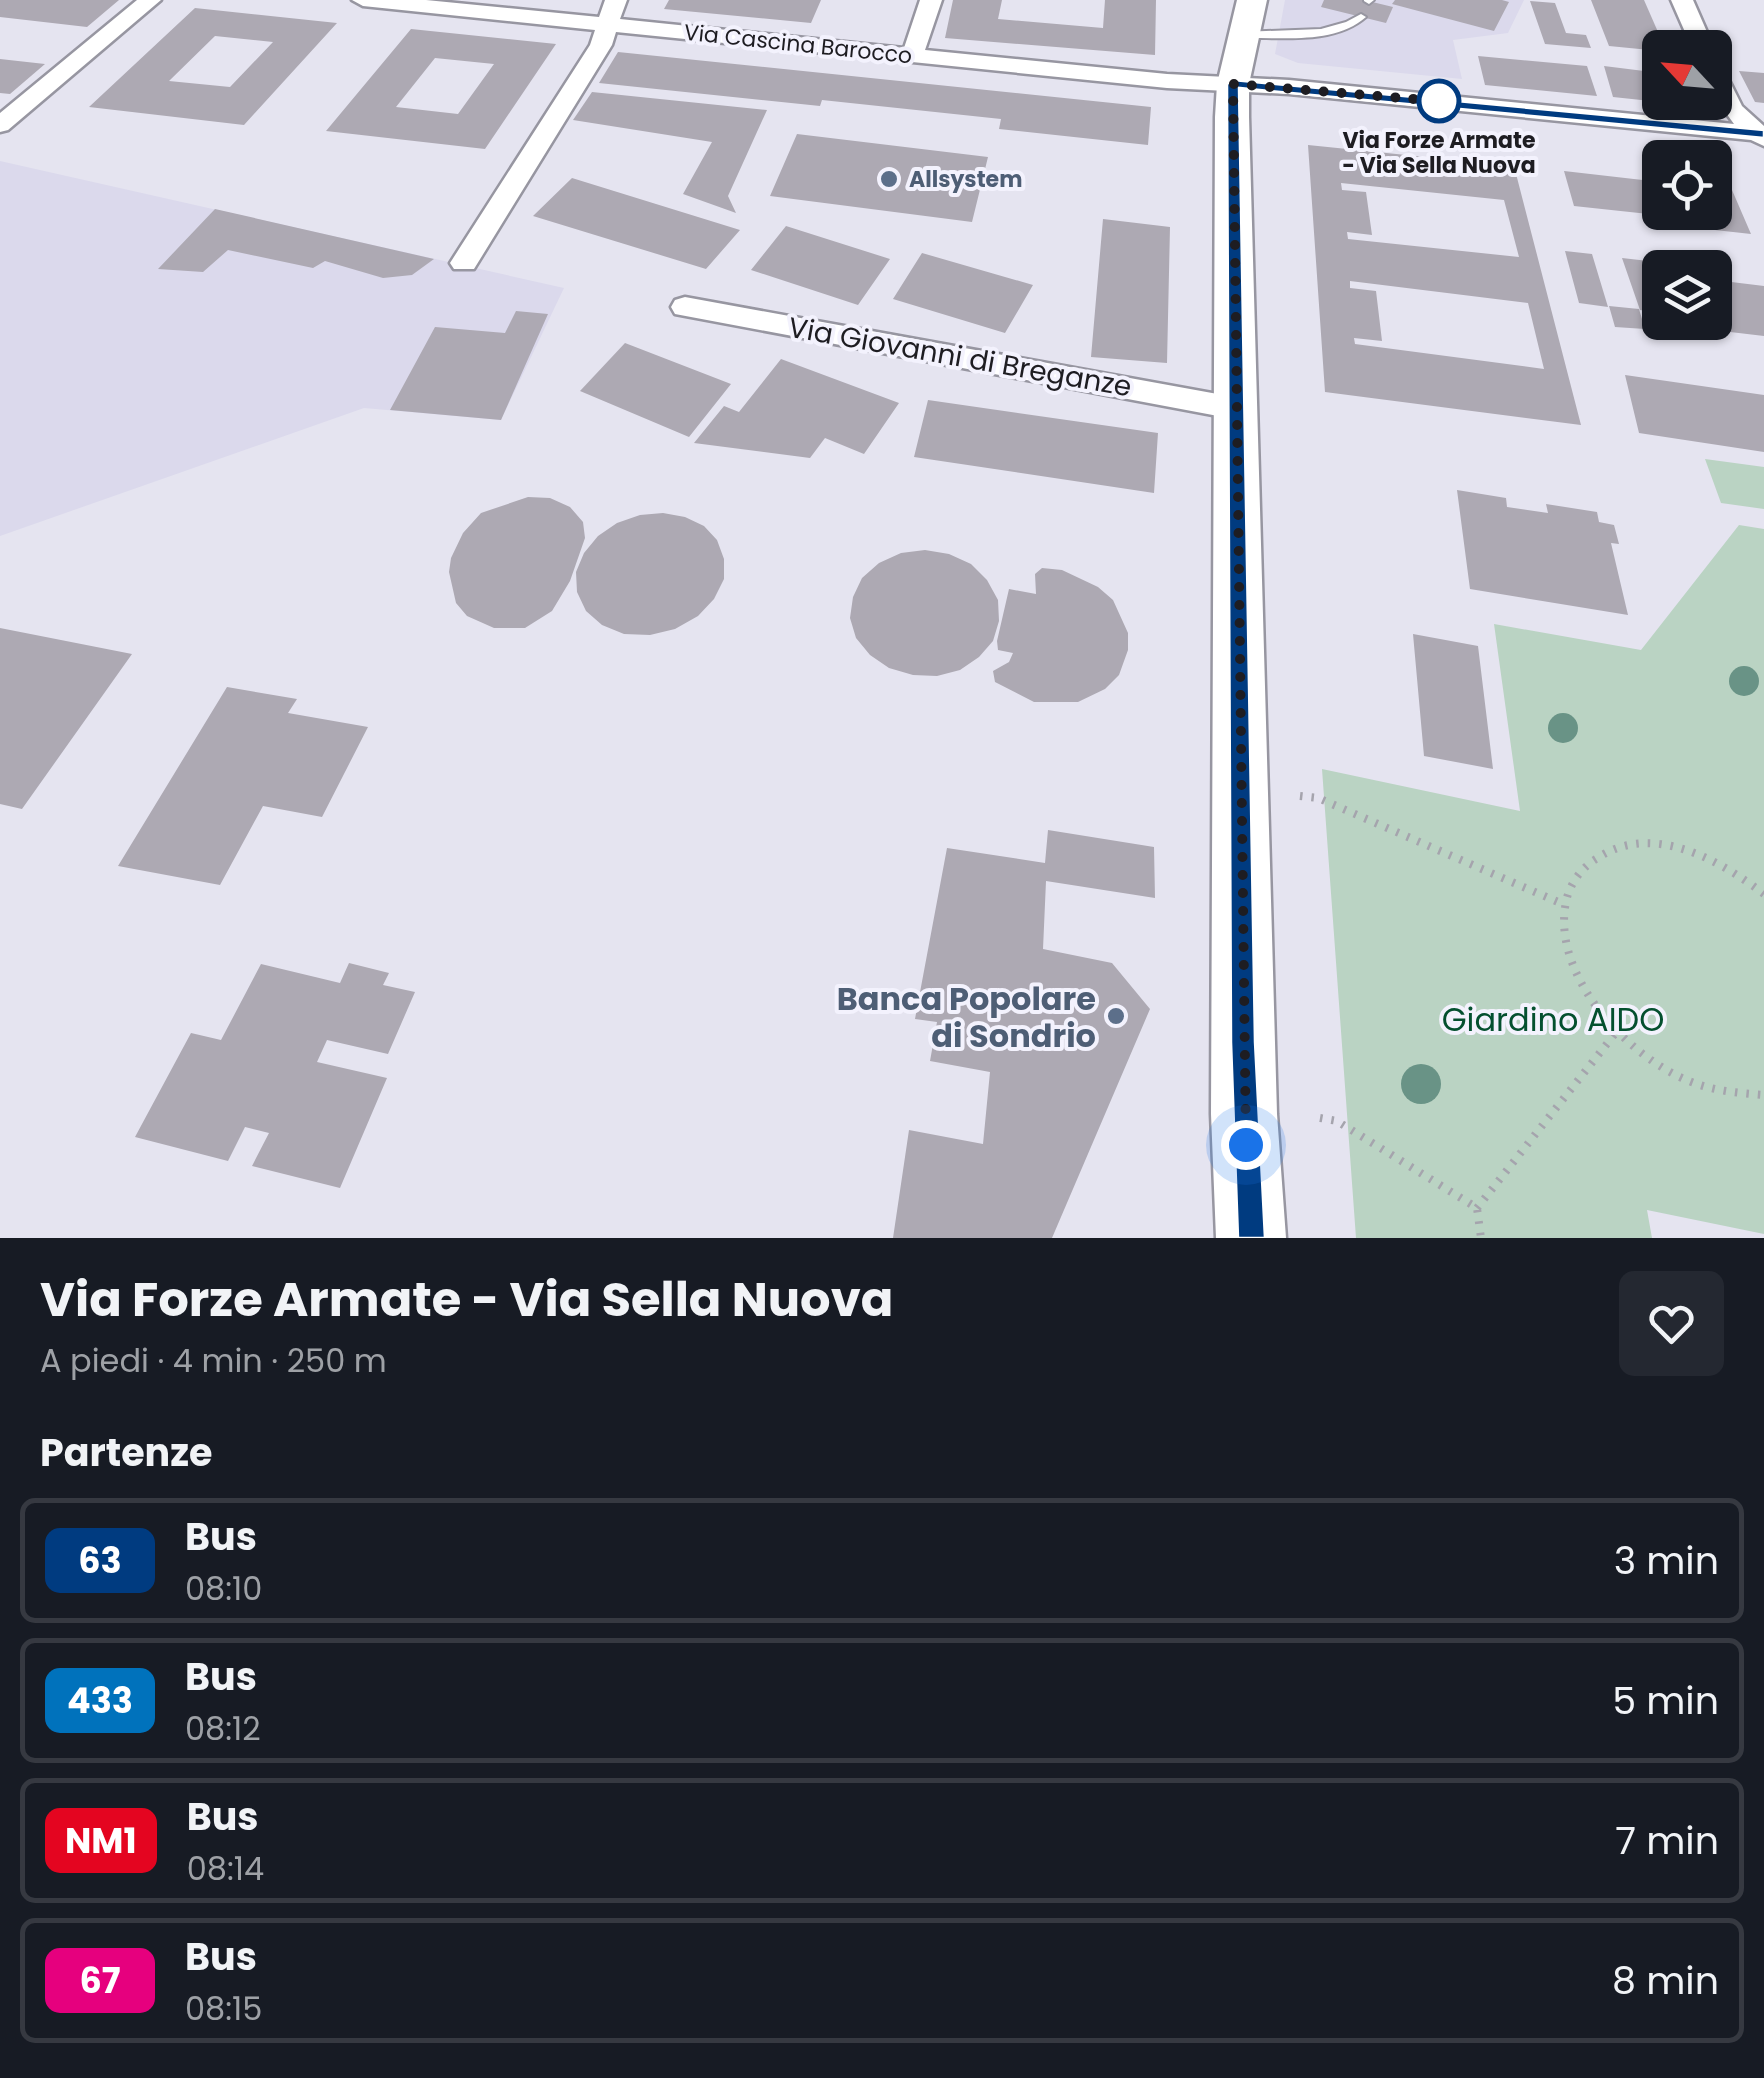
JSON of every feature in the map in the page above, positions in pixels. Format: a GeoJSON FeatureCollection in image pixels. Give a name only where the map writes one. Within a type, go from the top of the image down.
{"type":"FeatureCollection","features":[{"type":"Feature","properties":{"kind":"street"},"geometry":{"type":"LineString","coordinates":[[0,125],[150,0]]}},
{"type":"Feature","properties":{"kind":"street","name":"Via Cascina Barocco"},"geometry":{"type":"LineString","coordinates":[[363,0],[1761,135]]}},
{"type":"Feature","properties":{"kind":"street"},"geometry":{"type":"LineString","coordinates":[[464,264],[600,45],[616,0]]}},
{"type":"Feature","properties":{"kind":"street"},"geometry":{"type":"LineString","coordinates":[[912,56],[930,0]]}},
{"type":"Feature","properties":{"kind":"street"},"geometry":{"type":"LineString","coordinates":[[1251,1238],[1244,1114],[1233,84],[1252,0]]}},
{"type":"Feature","properties":{"kind":"street"},"geometry":{"type":"LineString","coordinates":[[1682,0],[1695,30]]}},
{"type":"Feature","properties":{"kind":"street"},"geometry":{"type":"LineString","coordinates":[[1732,109],[1761,135]]}},
{"type":"Feature","properties":{"kind":"street","name":"Via Giovanni di Breganze"},"geometry":{"type":"LineString","coordinates":[[685,306],[1234,408]]}},
{"type":"Feature","properties":{"kind":"lane"},"geometry":{"type":"LineString","coordinates":[[1242,35],[1330,29],[1349,26],[1361,17]]}},
{"type":"Feature","properties":{"kind":"path"},"geometry":{"type":"LineString","coordinates":[[1300,796],[1318,798],[1565,905]]}},
{"type":"Feature","properties":{"kind":"path"},"geometry":{"type":"LineString","coordinates":[[1763,892],[1720,863],[1680,848],[1638,842],[1602,851],[1578,873],[1565,905],[1567,944],[1579,973],[1616,1031],[1660,1066],[1709,1089],[1764,1095]]}},
{"type":"Feature","properties":{"kind":"path"},"geometry":{"type":"LineString","coordinates":[[1481,1238],[1478,1208],[1616,1031]]}},
{"type":"Feature","properties":{"kind":"path"},"geometry":{"type":"LineString","coordinates":[[1320,1118],[1337,1121],[1478,1208]]}},
{"type":"Feature","properties":{"kind":"shaded area"},"geometry":{"type":"Polygon","coordinates":[[[1285,0],[1524,0],[1508,33],[1453,40],[1462,79],[1298,63],[1275,54],[1285,0]]]}},
{"type":"Feature","properties":{"kind":"shaded area"},"geometry":{"type":"Polygon","coordinates":[[[0,161],[564,288],[501,420],[364,408],[0,536],[0,161]]]}},
{"type":"Feature","properties":{"kind":"green space"},"geometry":{"type":"Polygon","coordinates":[[[1705,459],[1764,467],[1764,509],[1721,503],[1705,459]]]}},
{"type":"Feature","properties":{"kind":"green space","name":"Giardino AIDO"},"geometry":{"type":"Polygon","coordinates":[[[1739,525],[1764,529],[1764,1234],[1647,1210],[1652,1238],[1356,1238],[1322,769],[1520,811],[1494,624],[1641,650],[1739,525]]]}},
{"type":"Feature","properties":{"kind":"building"},"geometry":{"type":"Polygon","coordinates":[[[0,0],[119,0],[87,27],[0,17],[0,0]]]}},
{"type":"Feature","properties":{"kind":"building"},"geometry":{"type":"Polygon","coordinates":[[[669,0],[821,0],[811,23],[664,9],[669,0]]]}},
{"type":"Feature","properties":{"kind":"building"},"geometry":{"type":"Polygon","coordinates":[[[953,0],[1002,0],[998,19],[1103,28],[1105,0],[1156,0],[1155,55],[945,38],[953,0]]]}},
{"type":"Feature","properties":{"kind":"building"},"geometry":{"type":"Polygon","coordinates":[[[1324,0],[1364,0],[1393,7],[1386,23],[1321,7],[1324,0]]]}},
{"type":"Feature","properties":{"kind":"building"},"geometry":{"type":"Polygon","coordinates":[[[1395,0],[1509,2],[1494,31],[1392,4],[1395,0]]]}},
{"type":"Feature","properties":{"kind":"building"},"geometry":{"type":"Polygon","coordinates":[[[1591,0],[1644,0],[1657,30],[1642,30],[1642,49],[1609,46],[1591,0]]]}},
{"type":"Feature","properties":{"kind":"building"},"geometry":{"type":"Polygon","coordinates":[[[1530,1],[1555,3],[1566,33],[1586,35],[1591,48],[1545,44],[1530,1]]]}},
{"type":"Feature","properties":{"kind":"building"},"geometry":{"type":"Polygon","coordinates":[[[195,8],[337,23],[244,125],[89,107],[195,8]],[[215,36],[169,81],[230,87],[273,42],[215,36]]]}},
{"type":"Feature","properties":{"kind":"building"},"geometry":{"type":"Polygon","coordinates":[[[411,29],[556,44],[485,149],[326,131],[411,29]],[[435,58],[396,107],[458,114],[494,64],[435,58]]]}},
{"type":"Feature","properties":{"kind":"building"},"geometry":{"type":"Polygon","coordinates":[[[618,52],[1151,107],[1148,145],[999,129],[1001,119],[822,100],[820,106],[599,83],[618,52]]]}},
{"type":"Feature","properties":{"kind":"building"},"geometry":{"type":"Polygon","coordinates":[[[1478,56],[1587,66],[1597,96],[1485,85],[1478,56]]]}},
{"type":"Feature","properties":{"kind":"building"},"geometry":{"type":"Polygon","coordinates":[[[0,59],[45,64],[10,94],[0,93],[0,59]]]}},
{"type":"Feature","properties":{"kind":"building"},"geometry":{"type":"Polygon","coordinates":[[[1604,66],[1642,71],[1642,100],[1613,97],[1604,66]]]}},
{"type":"Feature","properties":{"kind":"building"},"geometry":{"type":"Polygon","coordinates":[[[1739,71],[1764,73],[1764,103],[1755,102],[1739,71]]]}},
{"type":"Feature","properties":{"kind":"building"},"geometry":{"type":"Polygon","coordinates":[[[592,92],[767,110],[728,196],[736,213],[683,194],[712,142],[573,120],[592,92]]]}},
{"type":"Feature","properties":{"kind":"building"},"geometry":{"type":"Polygon","coordinates":[[[797,134],[988,157],[972,222],[770,196],[797,134]]]}},
{"type":"Feature","properties":{"kind":"building"},"geometry":{"type":"Polygon","coordinates":[[[1308,145],[1514,166],[1581,425],[1325,392],[1308,145]],[[1341,183],[1342,190],[1366,192],[1372,235],[1347,232],[1348,239],[1519,257],[1504,200],[1341,183]],[[1350,281],[1350,288],[1376,291],[1382,341],[1354,338],[1355,344],[1544,369],[1528,303],[1350,281]]]}},
{"type":"Feature","properties":{"kind":"building"},"geometry":{"type":"Polygon","coordinates":[[[1564,171],[1642,180],[1642,213],[1574,206],[1564,171]]]}},
{"type":"Feature","properties":{"kind":"building"},"geometry":{"type":"Polygon","coordinates":[[[572,178],[740,230],[706,269],[533,216],[572,178]]]}},
{"type":"Feature","properties":{"kind":"building"},"geometry":{"type":"Polygon","coordinates":[[[1732,190],[1751,234],[1715,230],[1732,230],[1732,190]]]}},
{"type":"Feature","properties":{"kind":"building"},"geometry":{"type":"Polygon","coordinates":[[[215,209],[434,259],[412,275],[383,278],[325,261],[313,268],[228,250],[203,272],[158,269],[215,209]]]}},
{"type":"Feature","properties":{"kind":"building"},"geometry":{"type":"Polygon","coordinates":[[[1103,219],[1170,227],[1167,363],[1091,357],[1103,219]]]}},
{"type":"Feature","properties":{"kind":"building"},"geometry":{"type":"Polygon","coordinates":[[[786,226],[890,259],[858,305],[751,270],[786,226]]]}},
{"type":"Feature","properties":{"kind":"building"},"geometry":{"type":"Polygon","coordinates":[[[1565,251],[1592,254],[1608,307],[1579,303],[1565,251]]]}},
{"type":"Feature","properties":{"kind":"building"},"geometry":{"type":"Polygon","coordinates":[[[922,253],[1033,285],[1005,333],[893,299],[922,253]]]}},
{"type":"Feature","properties":{"kind":"building"},"geometry":{"type":"Polygon","coordinates":[[[1622,258],[1642,260],[1640,310],[1622,258]]]}},
{"type":"Feature","properties":{"kind":"building"},"geometry":{"type":"Polygon","coordinates":[[[1732,282],[1764,286],[1764,336],[1732,332],[1732,282]]]}},
{"type":"Feature","properties":{"kind":"building"},"geometry":{"type":"Polygon","coordinates":[[[1609,306],[1639,309],[1642,329],[1615,327],[1609,306]]]}},
{"type":"Feature","properties":{"kind":"building"},"geometry":{"type":"Polygon","coordinates":[[[516,311],[548,314],[501,420],[390,410],[435,327],[505,333],[516,311]]]}},
{"type":"Feature","properties":{"kind":"building"},"geometry":{"type":"Polygon","coordinates":[[[625,343],[731,384],[689,437],[580,391],[625,343]]]}},
{"type":"Feature","properties":{"kind":"building"},"geometry":{"type":"Polygon","coordinates":[[[781,359],[899,403],[864,454],[825,438],[810,458],[694,443],[724,406],[739,412],[781,359]]]}},
{"type":"Feature","properties":{"kind":"building"},"geometry":{"type":"Polygon","coordinates":[[[1625,375],[1764,395],[1764,452],[1639,433],[1625,375]]]}},
{"type":"Feature","properties":{"kind":"building"},"geometry":{"type":"Polygon","coordinates":[[[928,400],[1158,433],[1154,493],[914,457],[928,400]]]}},
{"type":"Feature","properties":{"kind":"building"},"geometry":{"type":"Polygon","coordinates":[[[1457,490],[1506,498],[1507,507],[1548,513],[1546,504],[1597,512],[1599,522],[1614,525],[1619,544],[1611,543],[1628,615],[1470,589],[1457,490]]]}},
{"type":"Feature","properties":{"kind":"building"},"geometry":{"type":"Polygon","coordinates":[[[528,497],[550,498],[570,507],[583,522],[585,538],[570,581],[552,611],[525,628],[494,628],[467,616],[456,603],[449,572],[451,558],[463,533],[481,513],[528,497]]]}},
{"type":"Feature","properties":{"kind":"building"},"geometry":{"type":"Polygon","coordinates":[[[663,513],[704,526],[717,540],[724,559],[724,579],[714,599],[698,616],[675,629],[650,635],[624,634],[602,625],[586,611],[577,592],[576,572],[584,553],[598,536],[617,523],[663,513]]]}},
{"type":"Feature","properties":{"kind":"building"},"geometry":{"type":"Polygon","coordinates":[[[925,550],[949,554],[971,564],[987,580],[998,600],[999,621],[993,641],[960,670],[937,676],[889,668],[870,655],[856,638],[850,618],[853,597],[862,578],[879,563],[901,553],[925,550]]]}},
{"type":"Feature","properties":{"kind":"building"},"geometry":{"type":"Polygon","coordinates":[[[1042,568],[1062,570],[1098,587],[1113,600],[1128,633],[1128,650],[1119,675],[1105,689],[1078,702],[1034,702],[995,682],[993,671],[1009,662],[1013,653],[998,650],[997,641],[1009,589],[1036,594],[1035,574],[1042,568]]]}},
{"type":"Feature","properties":{"kind":"building"},"geometry":{"type":"Polygon","coordinates":[[[0,628],[132,654],[22,809],[0,804],[0,628]]]}},
{"type":"Feature","properties":{"kind":"building"},"geometry":{"type":"Polygon","coordinates":[[[1413,634],[1478,646],[1493,769],[1424,756],[1413,634]]]}},
{"type":"Feature","properties":{"kind":"building"},"geometry":{"type":"Polygon","coordinates":[[[227,687],[297,699],[288,713],[368,727],[322,817],[263,806],[220,885],[118,866],[227,687]]]}},
{"type":"Feature","properties":{"kind":"building"},"geometry":{"type":"Polygon","coordinates":[[[1048,830],[1154,847],[1155,898],[1046,881],[1043,949],[1112,963],[1150,1009],[1052,1238],[893,1238],[909,1130],[983,1144],[990,1072],[930,1061],[937,1022],[915,1019],[947,848],[1045,863],[1048,830]]]}},
{"type":"Feature","properties":{"kind":"building"},"geometry":{"type":"Polygon","coordinates":[[[349,963],[389,973],[383,985],[415,992],[388,1054],[327,1040],[317,1062],[387,1078],[340,1188],[252,1166],[269,1133],[245,1127],[228,1161],[135,1137],[191,1033],[221,1040],[261,964],[340,983],[349,963]]]}},
{"type":"Feature","properties":{"kind":"bus line","name":"63"},"geometry":{"type":"LineString","coordinates":[[1251,1238],[1244,1114],[1233,84],[1437,100],[1764,134]]}},
{"type":"Feature","properties":{"kind":"place","name":"Via Forze Armate - Via Sella Nuova"},"geometry":{"type":"Point","coordinates":[1439,101]}},
{"type":"Feature","properties":{"kind":"place","name":"Allsystem"},"geometry":{"type":"Point","coordinates":[889,179]}},
{"type":"Feature","properties":{"kind":"place","name":"Banca Popolare di Sondrio"},"geometry":{"type":"Point","coordinates":[1116,1016]}},
{"type":"Feature","properties":{"kind":"route"},"geometry":{"type":"LineString","coordinates":[[1246,1145],[1233,84],[1439,101]]}}]}
